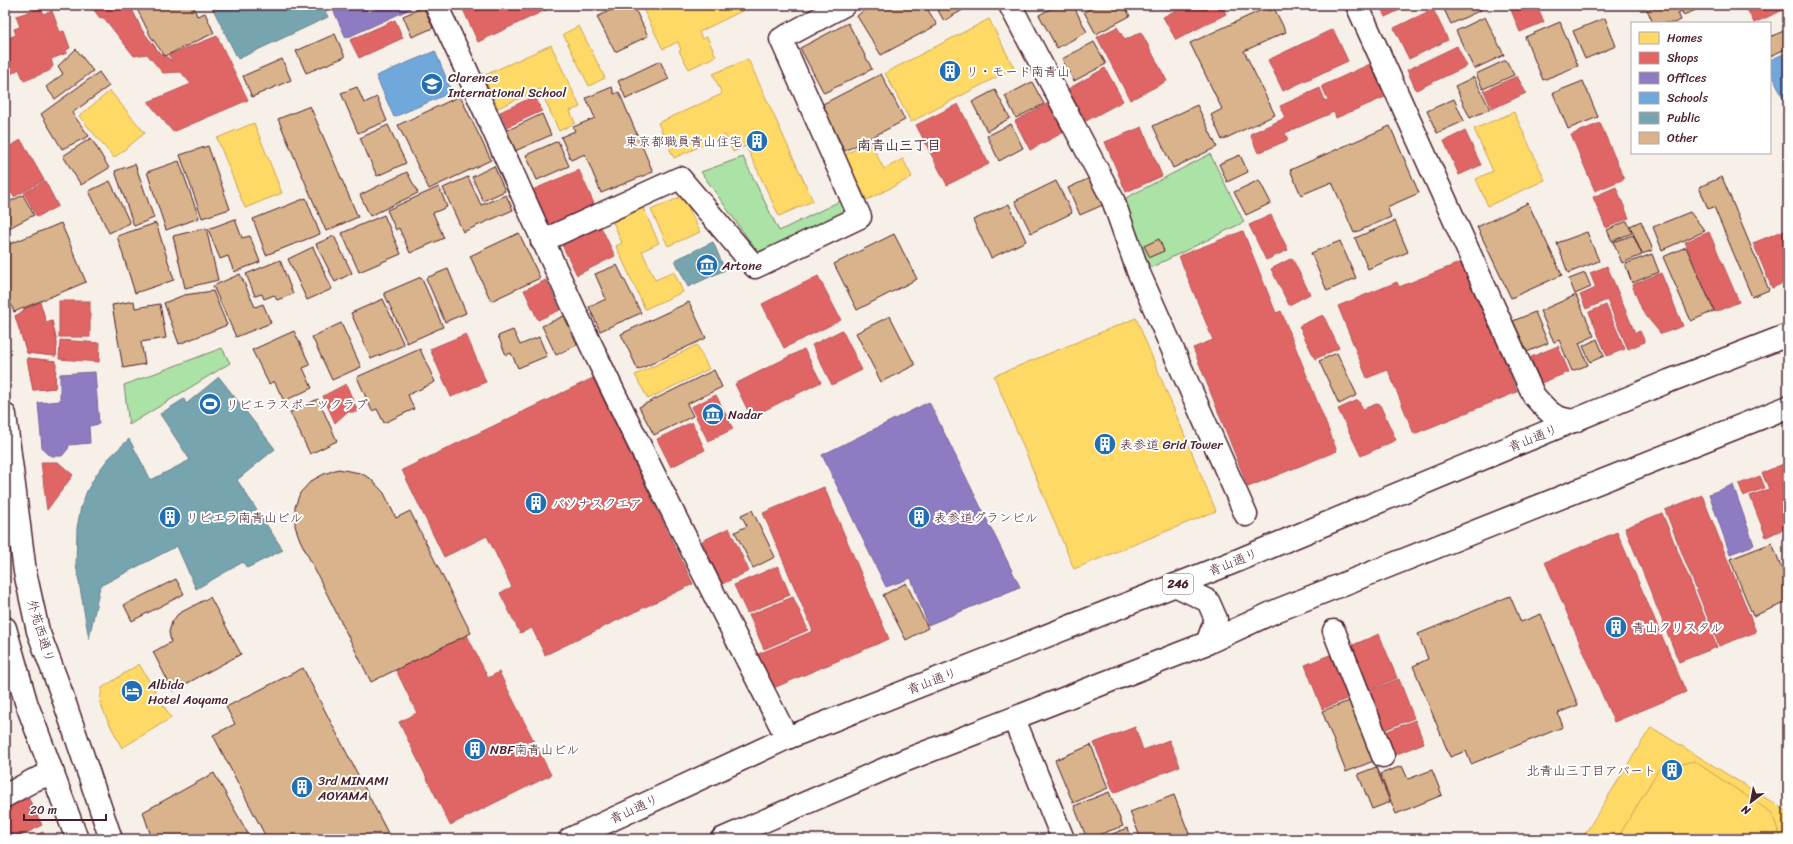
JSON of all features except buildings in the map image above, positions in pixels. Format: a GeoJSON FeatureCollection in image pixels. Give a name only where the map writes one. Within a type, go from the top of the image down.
{"type":"FeatureCollection","features":[{"type":"Feature","properties":{"kind":"main road"},"geometry":{"type":"LineString","coordinates":[[436,5],[542,241],[658,484],[787,738]]}},
{"type":"Feature","properties":{"kind":"main road"},"geometry":{"type":"LineString","coordinates":[[542,241],[680,178],[755,267],[860,217],[780,38],[844,5]]}},
{"type":"Feature","properties":{"kind":"main road"},"geometry":{"type":"LineString","coordinates":[[1010,5],[1113,200],[1138,271],[1246,515]]}},
{"type":"Feature","properties":{"kind":"main road"},"geometry":{"type":"LineString","coordinates":[[1357,5],[1534,396],[1548,412],[1561,420],[1575,421]]}},
{"type":"Feature","properties":{"kind":"main road","name":"青山通り"},"geometry":{"type":"LineString","coordinates":[[570,839],[787,738],[1175,585],[1669,381],[1788,335]]}},
{"type":"Feature","properties":{"kind":"main road"},"geometry":{"type":"LineString","coordinates":[[722,839],[902,762],[1207,643],[1278,610],[1788,407]]}},
{"type":"Feature","properties":{"kind":"main road","name":"外苑西通り"},"geometry":{"type":"LineString","coordinates":[[5,415],[25,572],[38,631],[62,692],[111,839]]}},
{"type":"Feature","properties":{"kind":"main road"},"geometry":{"type":"LineString","coordinates":[[1175,585],[1208,601],[1216,619],[1207,643]]}},
{"type":"Feature","properties":{"kind":"main road"},"geometry":{"type":"LineString","coordinates":[[5,628],[26,702],[77,839]]}},
{"type":"Feature","properties":{"kind":"main road"},"geometry":{"type":"LineString","coordinates":[[1334,631],[1383,756]]}},
{"type":"Feature","properties":{"kind":"main road"},"geometry":{"type":"LineString","coordinates":[[1014,719],[1063,839]]}},
{"type":"Feature","properties":{"kind":"main road"},"geometry":{"type":"LineString","coordinates":[[5,796],[34,780],[52,773]]}},
{"type":"Feature","properties":{"kind":"green space"},"geometry":{"type":"Polygon","coordinates":[[[1210,154],[1244,222],[1150,268],[1122,200],[1210,154]]]}},
{"type":"Feature","properties":{"kind":"green space"},"geometry":{"type":"Polygon","coordinates":[[[743,157],[779,231],[842,200],[848,214],[758,253],[701,172],[743,157]]]}},
{"type":"Feature","properties":{"kind":"green space"},"geometry":{"type":"Polygon","coordinates":[[[222,348],[230,363],[129,425],[124,385],[222,348]]]}},
{"type":"Feature","properties":{"kind":"place","name":"リ・モード南青山"},"geometry":{"type":"Point","coordinates":[950,71]}},
{"type":"Feature","properties":{"kind":"place","name":"Clarence International School"},"geometry":{"type":"Point","coordinates":[432,84]}},
{"type":"Feature","properties":{"kind":"place","name":"東京都職員青山住宅"},"geometry":{"type":"Point","coordinates":[757,141]}},
{"type":"Feature","properties":{"kind":"place","name":"Artone"},"geometry":{"type":"Point","coordinates":[707,265]}},
{"type":"Feature","properties":{"kind":"place","name":"リビエラスポーツクラブ"},"geometry":{"type":"Point","coordinates":[210,404]}},
{"type":"Feature","properties":{"kind":"place","name":"Nadar"},"geometry":{"type":"Point","coordinates":[713,414]}},
{"type":"Feature","properties":{"kind":"place","name":"表参道 Grid Tower"},"geometry":{"type":"Point","coordinates":[1105,444]}},
{"type":"Feature","properties":{"kind":"place","name":"パソナスクエア"},"geometry":{"type":"Point","coordinates":[536,503]}},
{"type":"Feature","properties":{"kind":"place","name":"リビエラ南青山ビル"},"geometry":{"type":"Point","coordinates":[170,517]}},
{"type":"Feature","properties":{"kind":"place","name":"表参道グランビル"},"geometry":{"type":"Point","coordinates":[919,517]}},
{"type":"Feature","properties":{"kind":"place","name":"青山クリスタル"},"geometry":{"type":"Point","coordinates":[1616,627]}},
{"type":"Feature","properties":{"kind":"place","name":"Albida Hotel Aoyama"},"geometry":{"type":"Point","coordinates":[132,691]}},
{"type":"Feature","properties":{"kind":"place","name":"NBF南青山ビル"},"geometry":{"type":"Point","coordinates":[475,749]}},
{"type":"Feature","properties":{"kind":"place","name":"北青山三丁目アパート"},"geometry":{"type":"Point","coordinates":[1672,770]}},
{"type":"Feature","properties":{"kind":"place","name":"3rd MINAMI AOYAMA"},"geometry":{"type":"Point","coordinates":[302,787]}},
{"type":"Feature","properties":{"kind":"district","name":"南青山三丁目"},"geometry":{"type":"Point","coordinates":[899,145]}}]}
